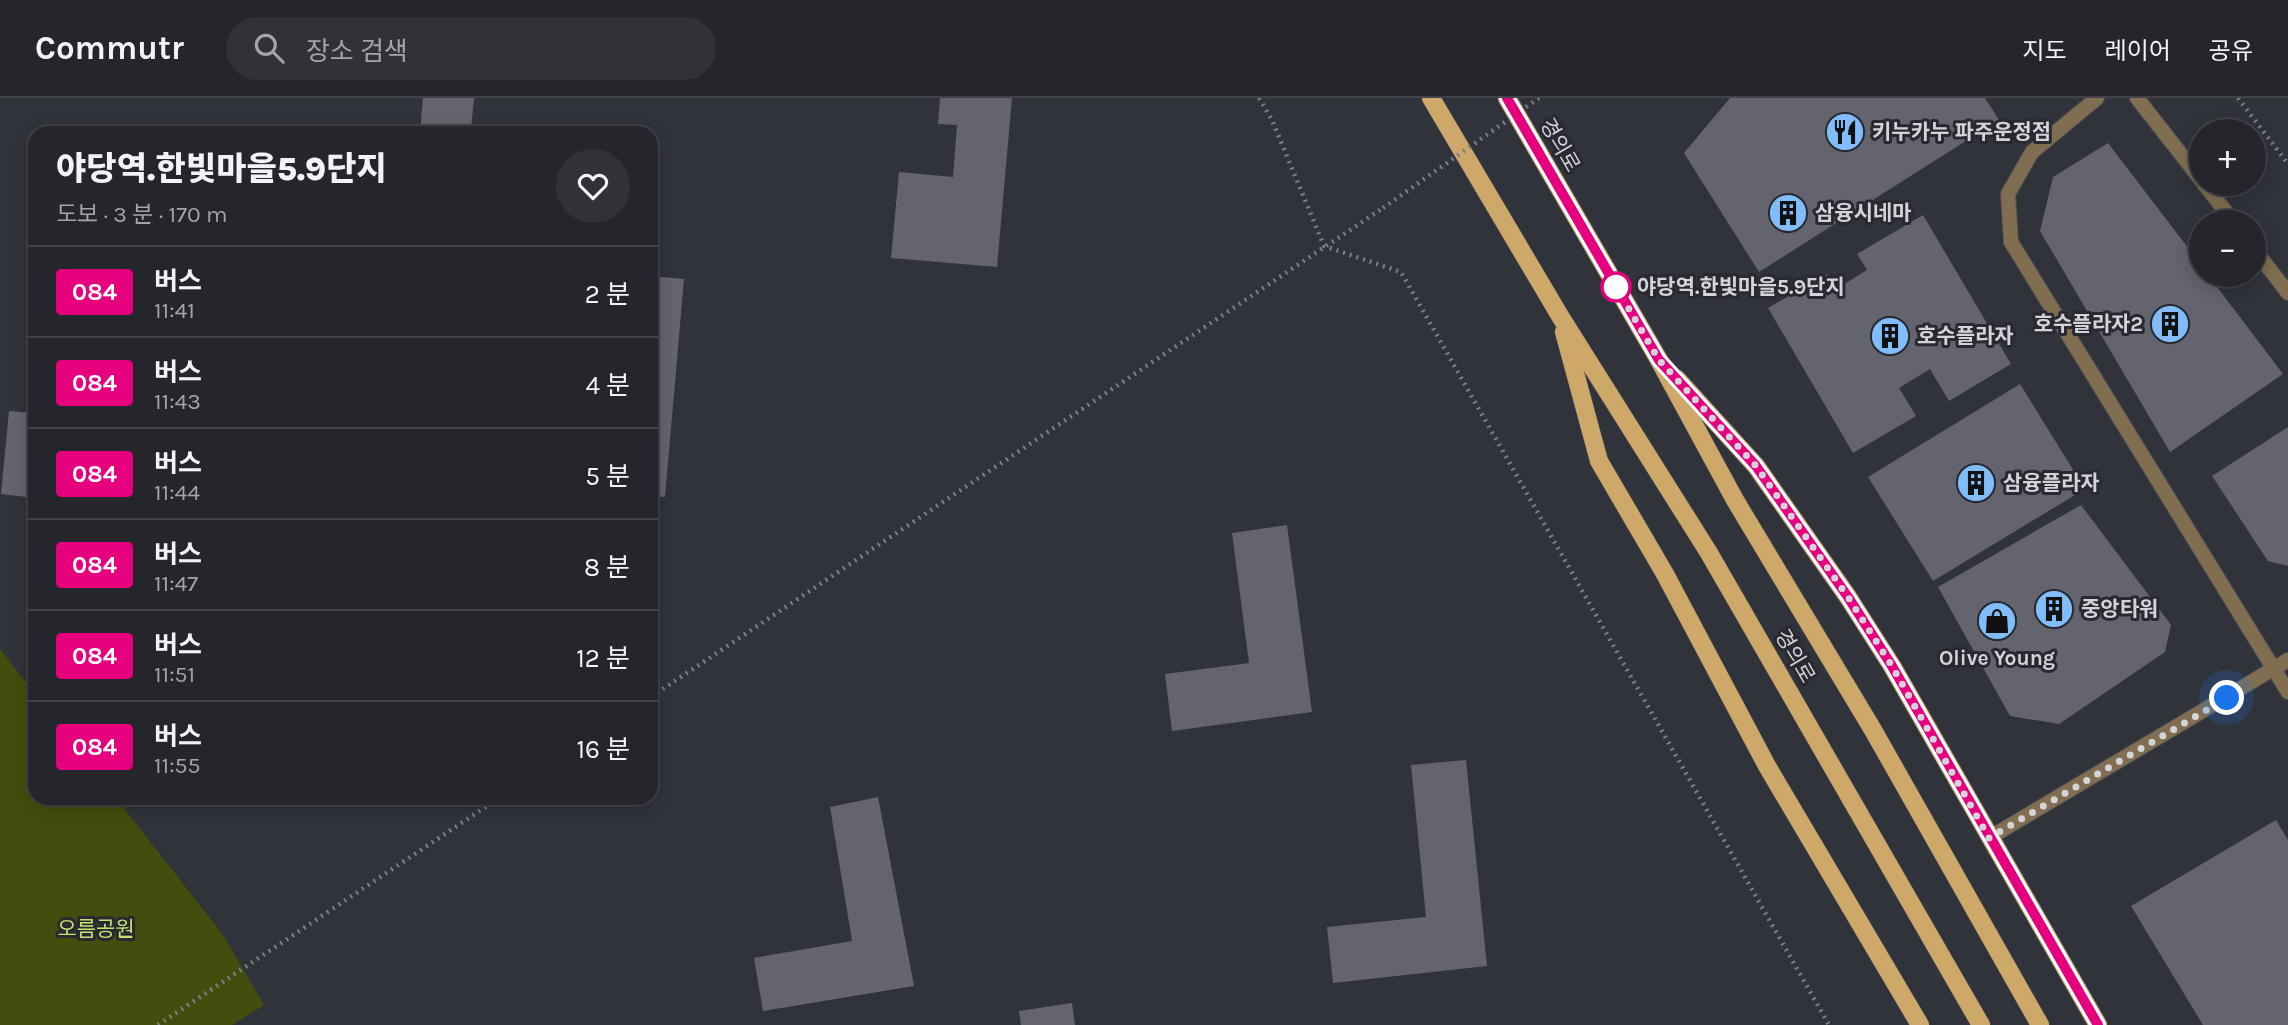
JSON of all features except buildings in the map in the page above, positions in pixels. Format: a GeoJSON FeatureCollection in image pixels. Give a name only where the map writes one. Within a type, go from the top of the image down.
{"type":"FeatureCollection","features":[{"type":"Feature","properties":{"kind":"main road","name":"경의로"},"geometry":{"type":"LineString","coordinates":[[1431,98],[1560,316],[1709,553],[1981,1025]]}},
{"type":"Feature","properties":{"kind":"main road","name":"경의로"},"geometry":{"type":"LineString","coordinates":[[1507,98],[1659,360],[1735,500],[1873,730],[2040,1025]]}},
{"type":"Feature","properties":{"kind":"main road","name":"경의로"},"geometry":{"type":"LineString","coordinates":[[1560,316],[1599,461],[1665,574],[1767,766],[1920,1025]]}},
{"type":"Feature","properties":{"kind":"main road","name":"경의로"},"geometry":{"type":"LineString","coordinates":[[1659,360],[1756,466],[1848,597],[1892,666],[2098,1025]]}},
{"type":"Feature","properties":{"kind":"street"},"geometry":{"type":"LineString","coordinates":[[2096,98],[2032,152],[2008,194],[2011,242],[2288,692]]}},
{"type":"Feature","properties":{"kind":"street"},"geometry":{"type":"LineString","coordinates":[[2137,98],[2189,164]]}},
{"type":"Feature","properties":{"kind":"street"},"geometry":{"type":"LineString","coordinates":[[2214,196],[2225,210]]}},
{"type":"Feature","properties":{"kind":"street"},"geometry":{"type":"LineString","coordinates":[[2266,264],[2288,292]]}},
{"type":"Feature","properties":{"kind":"street"},"geometry":{"type":"LineString","coordinates":[[1989,838],[2288,660]]}},
{"type":"Feature","properties":{"kind":"path"},"geometry":{"type":"LineString","coordinates":[[1259,98],[1272,120],[1324,246],[1401,272],[1829,1025]]}},
{"type":"Feature","properties":{"kind":"path"},"geometry":{"type":"LineString","coordinates":[[658,692],[1089,407],[1539,98]]}},
{"type":"Feature","properties":{"kind":"path"},"geometry":{"type":"LineString","coordinates":[[2238,98],[2288,164]]}},
{"type":"Feature","properties":{"kind":"path"},"geometry":{"type":"LineString","coordinates":[[158,1025],[488,805]]}},
{"type":"Feature","properties":{"kind":"green space","name":"오름공원"},"geometry":{"type":"Polygon","coordinates":[[[0,649],[28,685],[28,805],[121,805],[223,935],[264,1005],[232,1025],[0,1025],[0,649]]]}},
{"type":"Feature","properties":{"kind":"bus line","name":"084"},"geometry":{"type":"LineString","coordinates":[[1507,98],[1659,360],[1756,466],[1848,597],[1892,666],[2098,1025]]}},
{"type":"Feature","properties":{"kind":"place","name":"키누카누 파주운정점"},"geometry":{"type":"Point","coordinates":[1845,132]}},
{"type":"Feature","properties":{"kind":"place","name":"삼융시네마"},"geometry":{"type":"Point","coordinates":[1788,213]}},
{"type":"Feature","properties":{"kind":"place","name":"야당역.한빛마을5.9단지"},"geometry":{"type":"Point","coordinates":[1616,287]}},
{"type":"Feature","properties":{"kind":"place","name":"호수플라자2"},"geometry":{"type":"Point","coordinates":[2170,324]}},
{"type":"Feature","properties":{"kind":"place","name":"호수플라자"},"geometry":{"type":"Point","coordinates":[1890,336]}},
{"type":"Feature","properties":{"kind":"place","name":"삼융플라자"},"geometry":{"type":"Point","coordinates":[1976,483]}},
{"type":"Feature","properties":{"kind":"place","name":"중앙타워"},"geometry":{"type":"Point","coordinates":[2054,609]}},
{"type":"Feature","properties":{"kind":"place","name":"Olive Young"},"geometry":{"type":"Point","coordinates":[1997,621]}},
{"type":"Feature","properties":{"kind":"route"},"geometry":{"type":"LineString","coordinates":[[1616,287],[1659,360],[1756,466],[1848,597],[1892,666],[1989,838],[2227,698]]}}]}
